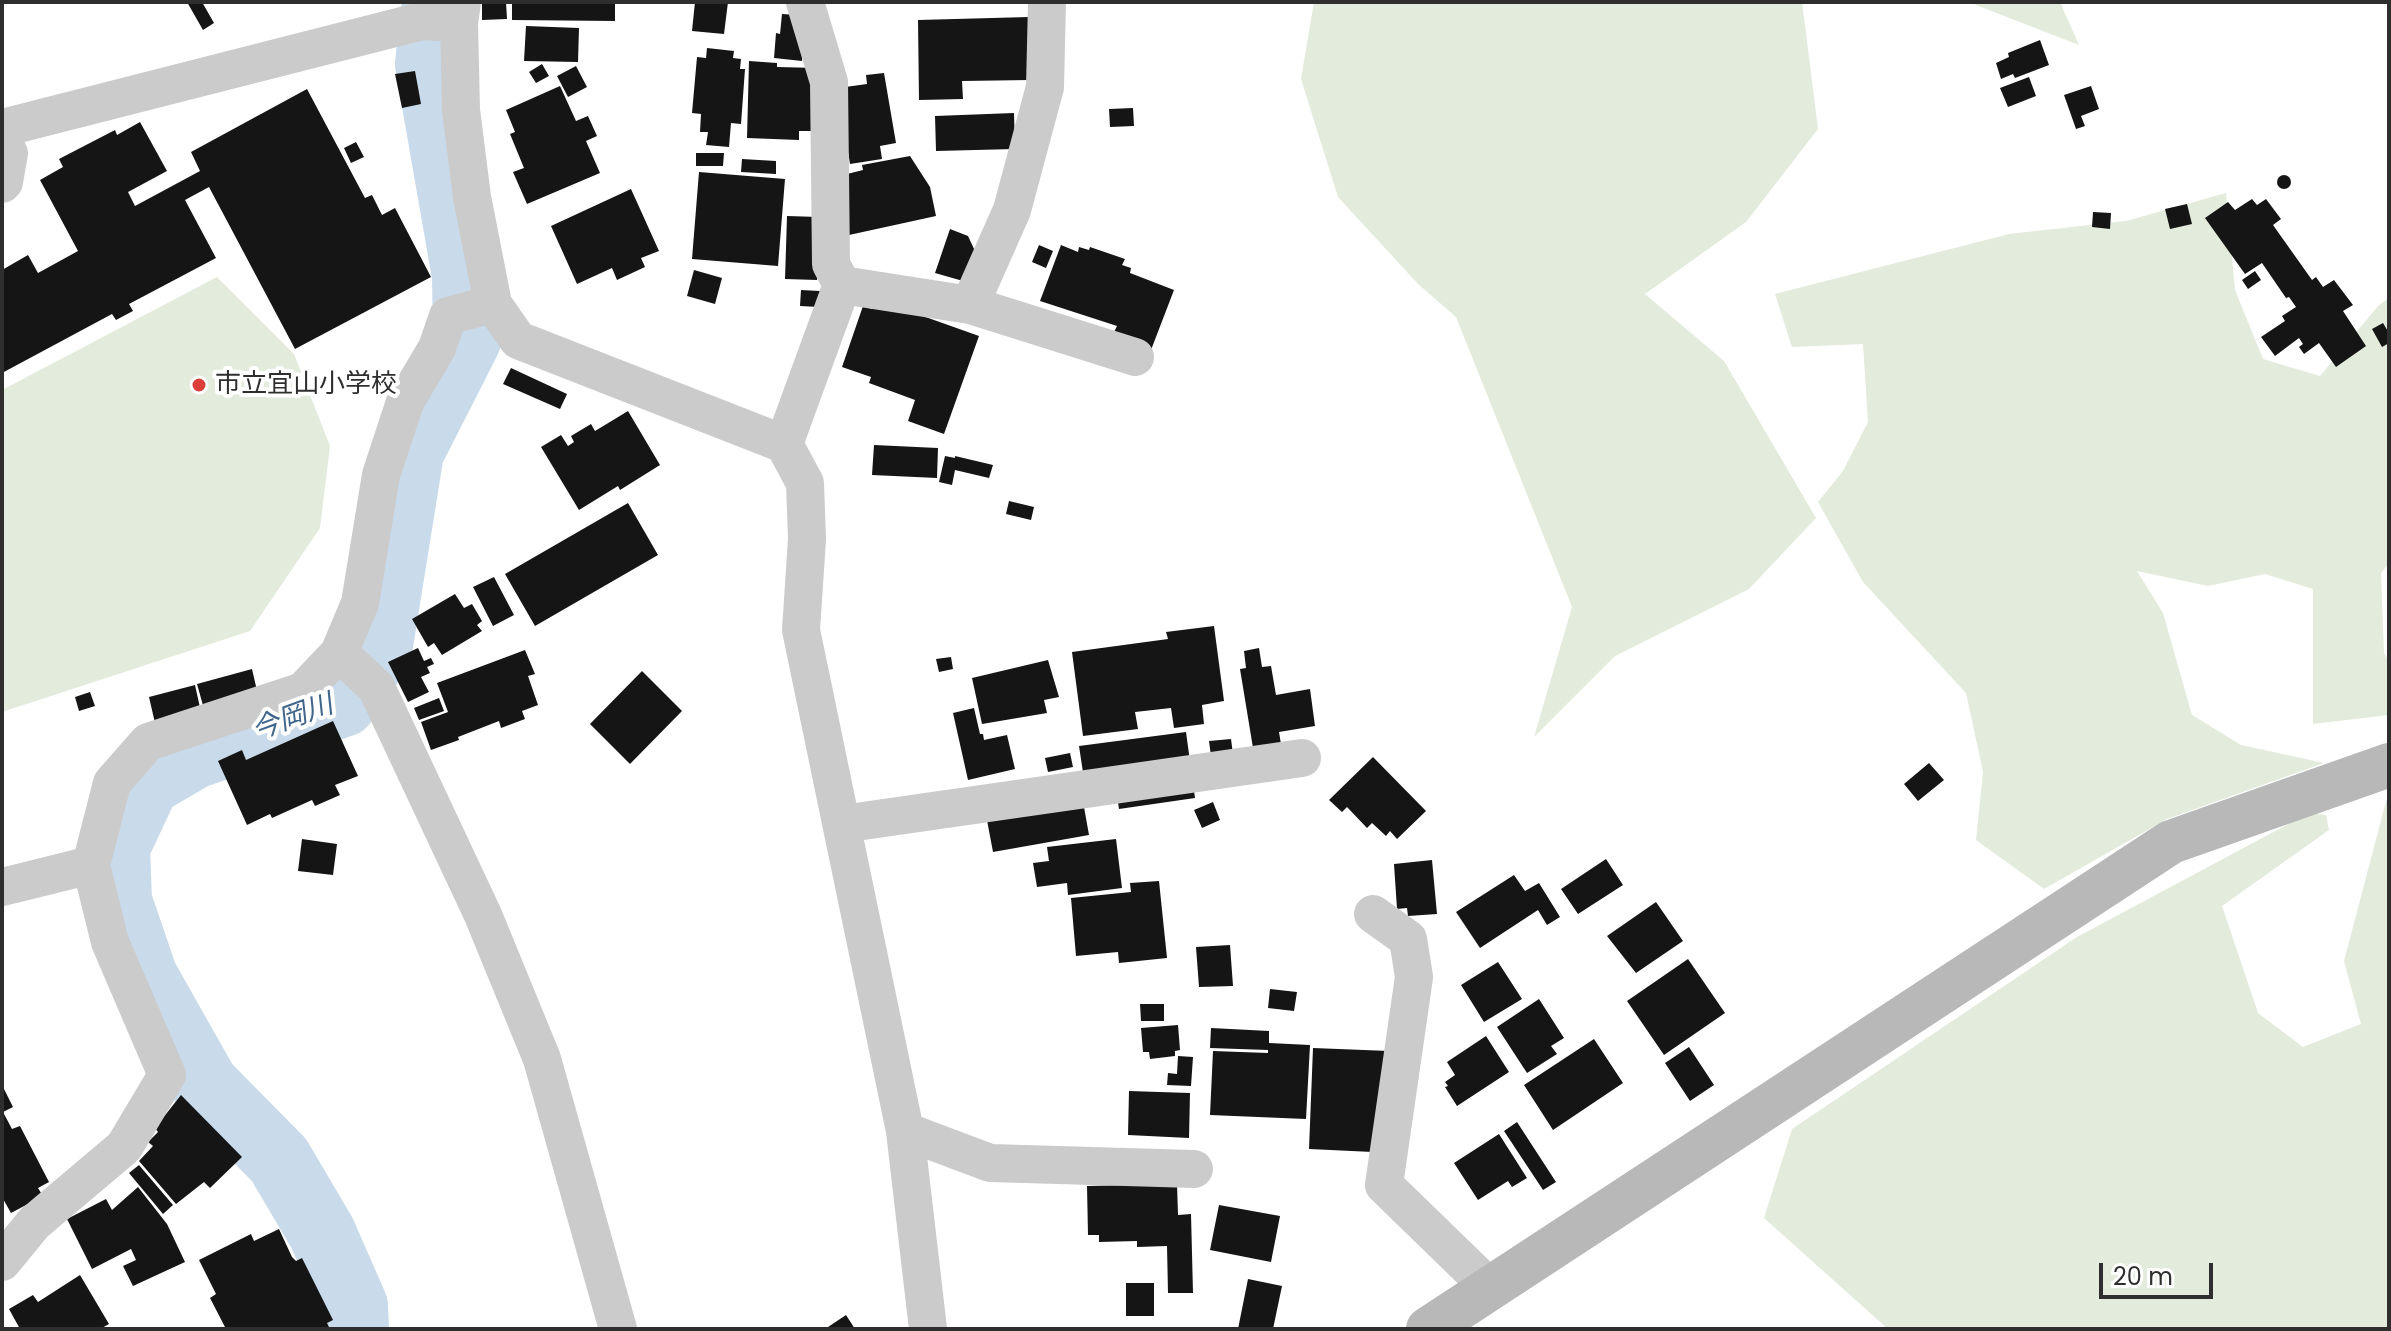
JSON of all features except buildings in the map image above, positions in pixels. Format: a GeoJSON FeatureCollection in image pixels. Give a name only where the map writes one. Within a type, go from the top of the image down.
{"type":"FeatureCollection","features":[{"type":"Feature","properties":{"kind":"street"},"geometry":{"type":"LineString","coordinates":[[784,444],[842,285],[831,264],[829,82],[805,2]]}},
{"type":"Feature","properties":{"kind":"street"},"geometry":{"type":"LineString","coordinates":[[970,305],[1012,210],[1045,87],[1047,2]]}},
{"type":"Feature","properties":{"kind":"street"},"geometry":{"type":"LineString","coordinates":[[2,128],[461,12],[461,110],[472,197],[493,304],[518,340],[784,444],[805,483],[807,539],[801,630],[905,1131],[928,1329]]}},
{"type":"Feature","properties":{"kind":"street"},"geometry":{"type":"LineString","coordinates":[[2,141],[9,153],[2,184]]}},
{"type":"Feature","properties":{"kind":"street"},"geometry":{"type":"LineString","coordinates":[[842,285],[970,305],[1135,357]]}},
{"type":"Feature","properties":{"kind":"street"},"geometry":{"type":"LineString","coordinates":[[2,1262],[34,1223],[124,1147],[167,1075],[110,942],[91,865],[112,783],[148,742],[303,691],[339,653],[360,603],[381,475],[405,402],[437,348],[448,316],[493,304]]}},
{"type":"Feature","properties":{"kind":"street"},"geometry":{"type":"LineString","coordinates":[[339,653],[376,687],[483,915],[542,1059],[618,1329]]}},
{"type":"Feature","properties":{"kind":"street"},"geometry":{"type":"LineString","coordinates":[[842,824],[1302,758]]}},
{"type":"Feature","properties":{"kind":"street"},"geometry":{"type":"LineString","coordinates":[[1428,1329],[2171,842],[2389,765]]}},
{"type":"Feature","properties":{"kind":"street"},"geometry":{"type":"LineString","coordinates":[[2,887],[91,865]]}},
{"type":"Feature","properties":{"kind":"street"},"geometry":{"type":"LineString","coordinates":[[1373,914],[1408,939],[1414,977],[1384,1185],[1490,1288]]}},
{"type":"Feature","properties":{"kind":"street"},"geometry":{"type":"LineString","coordinates":[[905,1131],[990,1163],[1194,1169]]}},
{"type":"Feature","properties":{"kind":"green space"},"geometry":{"type":"Polygon","coordinates":[[[1314,2],[1802,2],[1818,129],[1746,222],[1645,294],[1724,361],[1816,518],[1749,589],[1615,656],[1534,737],[1572,607],[1456,317],[1418,284],[1338,197],[1301,79],[1314,2]]]}},
{"type":"Feature","properties":{"kind":"green space"},"geometry":{"type":"Polygon","coordinates":[[[1973,2],[2060,2],[2079,45],[1976,5],[1973,2]]]}},
{"type":"Feature","properties":{"kind":"green space"},"geometry":{"type":"Polygon","coordinates":[[[2226,193],[2235,290],[2263,359],[2320,376],[2378,306],[2389,298],[2389,563],[2381,573],[2384,653],[2389,661],[2389,715],[2313,724],[2313,589],[2265,574],[2208,586],[2137,571],[2163,613],[2192,715],[2241,745],[2324,763],[2167,819],[2044,889],[1976,840],[1983,772],[1966,693],[1863,582],[1818,502],[1843,471],[1868,422],[1863,344],[1792,347],[1775,294],[2009,234],[2126,221],[2226,193]]]}},
{"type":"Feature","properties":{"kind":"green space"},"geometry":{"type":"Polygon","coordinates":[[[217,277],[294,354],[330,446],[320,528],[250,631],[2,712],[2,390],[217,277]]]}},
{"type":"Feature","properties":{"kind":"green space"},"geometry":{"type":"Polygon","coordinates":[[[2389,790],[2389,1329],[1888,1329],[1764,1218],[1792,1129],[2077,937],[2309,813],[2326,815],[2329,830],[2222,906],[2258,1013],[2303,1047],[2361,1024],[2344,961],[2389,790]]]}},
{"type":"Feature","properties":{"kind":"waterway","name":"今岡川"},"geometry":{"type":"LineString","coordinates":[[355,1329],[354,1306],[322,1233],[279,1160],[205,1085],[144,977],[118,901],[116,847],[146,783],[194,755],[343,703],[378,651],[410,452],[467,340],[466,276],[429,64],[436,2]]}},
{"type":"Feature","properties":{"kind":"place","name":"市立宜山小学校"},"geometry":{"type":"Point","coordinates":[199,385]}}]}
